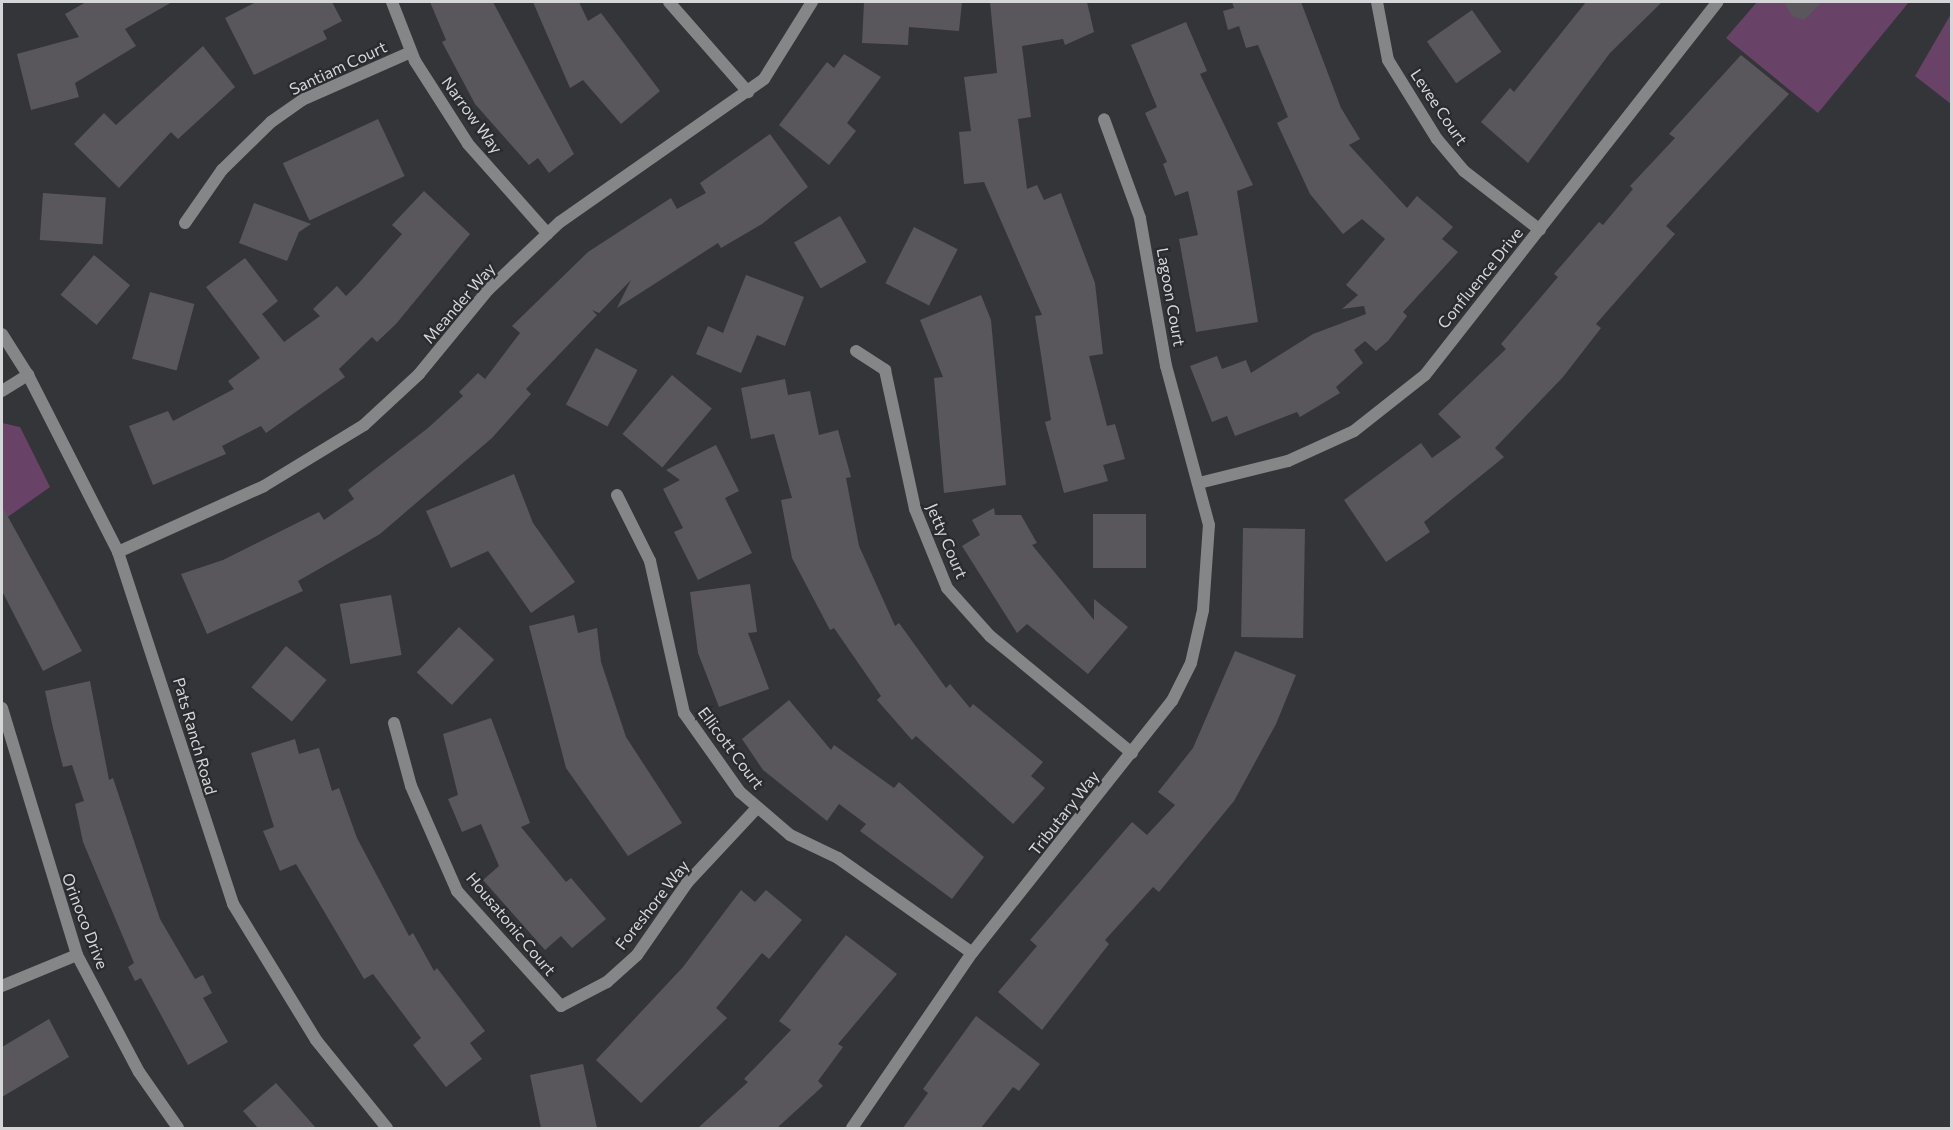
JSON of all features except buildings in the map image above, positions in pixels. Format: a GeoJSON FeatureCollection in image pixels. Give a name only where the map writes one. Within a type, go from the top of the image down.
{"type":"FeatureCollection","features":[{"type":"Feature","properties":{"kind":"street","name":"Narrow Way"},"geometry":{"type":"LineString","coordinates":[[392,2],[411,52],[468,144],[548,234]]}},
{"type":"Feature","properties":{"kind":"street"},"geometry":{"type":"LineString","coordinates":[[669,2],[748,92]]}},
{"type":"Feature","properties":{"kind":"street","name":"Meander Way"},"geometry":{"type":"LineString","coordinates":[[118,552],[264,486],[364,426],[419,375],[488,290],[548,234],[612,182],[764,79],[812,2]]}},
{"type":"Feature","properties":{"kind":"street","name":"Levee Court"},"geometry":{"type":"LineString","coordinates":[[1377,2],[1388,60],[1437,139],[1464,171],[1540,230]]}},
{"type":"Feature","properties":{"kind":"street","name":"Confluence Drive"},"geometry":{"type":"LineString","coordinates":[[1199,483],[1288,461],[1387,410],[1425,375],[1717,2]]}},
{"type":"Feature","properties":{"kind":"street","name":"Santiam Court"},"geometry":{"type":"LineString","coordinates":[[185,223],[222,170],[272,122],[302,100],[411,52]]}},
{"type":"Feature","properties":{"kind":"street","name":"Lagoon Court"},"geometry":{"type":"LineString","coordinates":[[1104,119],[1140,218],[1166,366],[1199,483]]}},
{"type":"Feature","properties":{"kind":"street","name":"Pats Ranch Road"},"geometry":{"type":"LineString","coordinates":[[2,334],[28,375],[118,552],[233,904],[316,1040],[387,1128]]}},
{"type":"Feature","properties":{"kind":"street","name":"Jetty Court"},"geometry":{"type":"LineString","coordinates":[[856,351],[885,370],[915,509],[947,588],[990,636],[1132,753]]}},
{"type":"Feature","properties":{"kind":"street"},"geometry":{"type":"LineString","coordinates":[[2,391],[28,375]]}},
{"type":"Feature","properties":{"kind":"street","name":"Tributary Way"},"geometry":{"type":"LineString","coordinates":[[852,1128],[972,952],[1172,701],[1191,663],[1208,571],[1209,525],[1199,483]]}},
{"type":"Feature","properties":{"kind":"street","name":"Ellicott Court"},"geometry":{"type":"LineString","coordinates":[[617,495],[653,570],[684,713],[757,808],[972,952]]}},
{"type":"Feature","properties":{"kind":"street","name":"Orinoco Drive"},"geometry":{"type":"LineString","coordinates":[[2,708],[6,744],[77,955],[140,1072],[178,1128]]}},
{"type":"Feature","properties":{"kind":"street","name":"Housatonic Court"},"geometry":{"type":"LineString","coordinates":[[394,723],[411,786],[457,891],[561,1006]]}},
{"type":"Feature","properties":{"kind":"street","name":"Foreshore Way"},"geometry":{"type":"LineString","coordinates":[[561,1006],[607,982],[637,955],[687,883],[757,808]]}},
{"type":"Feature","properties":{"kind":"street"},"geometry":{"type":"LineString","coordinates":[[2,986],[77,955]]}},
{"type":"Feature","properties":{"kind":"shaded area"},"geometry":{"type":"Polygon","coordinates":[[[1757,2],[1909,2],[1818,113],[1726,38],[1757,2]]]}},
{"type":"Feature","properties":{"kind":"shaded area"},"geometry":{"type":"Polygon","coordinates":[[[1951,14],[1951,104],[1915,76],[1951,14]]]}},
{"type":"Feature","properties":{"kind":"shaded area"},"geometry":{"type":"Polygon","coordinates":[[[2,423],[20,427],[50,487],[2,521],[2,423]]]}}]}
